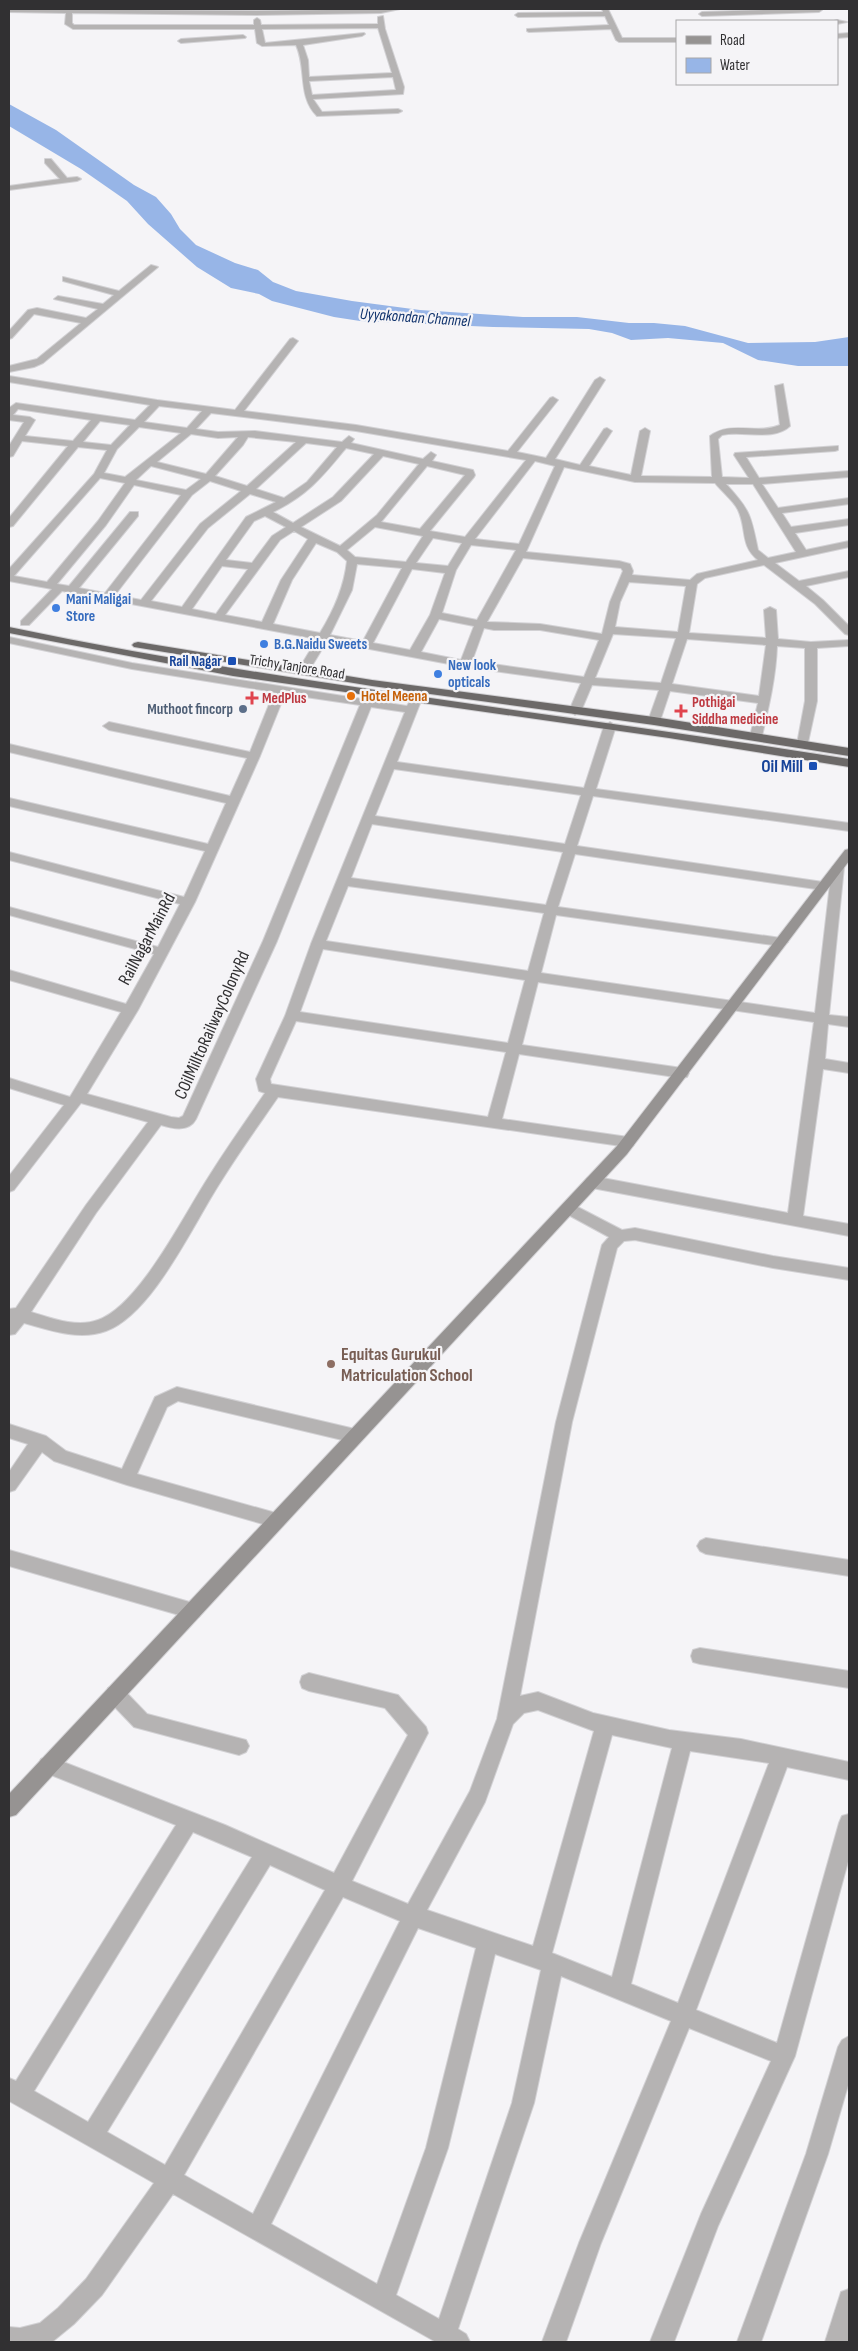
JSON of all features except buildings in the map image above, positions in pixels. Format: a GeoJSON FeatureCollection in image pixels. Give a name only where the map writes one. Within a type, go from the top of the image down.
{"type":"FeatureCollection","features":[{"type":"Feature","properties":{"kind":"highway","name":"Trichy Tanjore Road"},"geometry":{"type":"LineString","coordinates":[[9,619],[88,637],[303,672],[654,721],[849,752]]}},
{"type":"Feature","properties":{"kind":"highway","name":"Trichy Tanjore Road"},"geometry":{"type":"LineString","coordinates":[[9,630],[413,706],[610,726],[849,763]]}},
{"type":"Feature","properties":{"kind":"street"},"geometry":{"type":"LineString","coordinates":[[9,10],[58,9],[69,12],[256,13],[380,12],[397,9]]}},
{"type":"Feature","properties":{"kind":"street"},"geometry":{"type":"LineString","coordinates":[[702,14],[756,10],[819,10]]}},
{"type":"Feature","properties":{"kind":"street"},"geometry":{"type":"LineString","coordinates":[[518,15],[606,11],[619,40],[676,40]]}},
{"type":"Feature","properties":{"kind":"street"},"geometry":{"type":"LineString","coordinates":[[69,12],[68,24],[73,27],[258,28],[372,26],[382,28]]}},
{"type":"Feature","properties":{"kind":"street"},"geometry":{"type":"LineString","coordinates":[[309,97],[400,92],[382,28],[380,12]]}},
{"type":"Feature","properties":{"kind":"street"},"geometry":{"type":"LineString","coordinates":[[256,13],[260,44],[264,45],[300,43],[382,28]]}},
{"type":"Feature","properties":{"kind":"street"},"geometry":{"type":"LineString","coordinates":[[529,30],[612,27]]}},
{"type":"Feature","properties":{"kind":"street"},"geometry":{"type":"LineString","coordinates":[[180,41],[260,36]]}},
{"type":"Feature","properties":{"kind":"street"},"geometry":{"type":"LineString","coordinates":[[300,43],[304,51],[309,97],[316,111],[320,114],[398,111]]}},
{"type":"Feature","properties":{"kind":"street"},"geometry":{"type":"LineString","coordinates":[[306,79],[396,75]]}},
{"type":"Feature","properties":{"kind":"street"},"geometry":{"type":"LineString","coordinates":[[48,162],[65,180]]}},
{"type":"Feature","properties":{"kind":"street"},"geometry":{"type":"LineString","coordinates":[[9,176],[12,187],[77,179]]}},
{"type":"Feature","properties":{"kind":"street"},"geometry":{"type":"LineString","coordinates":[[9,369],[37,363],[154,267]]}},
{"type":"Feature","properties":{"kind":"street"},"geometry":{"type":"LineString","coordinates":[[66,278],[120,294]]}},
{"type":"Feature","properties":{"kind":"street"},"geometry":{"type":"LineString","coordinates":[[58,299],[103,308]]}},
{"type":"Feature","properties":{"kind":"street"},"geometry":{"type":"LineString","coordinates":[[9,336],[31,312],[37,311],[86,321]]}},
{"type":"Feature","properties":{"kind":"street"},"geometry":{"type":"LineString","coordinates":[[238,412],[293,341]]}},
{"type":"Feature","properties":{"kind":"street"},"geometry":{"type":"LineString","coordinates":[[9,380],[157,403],[356,428],[439,444],[533,458],[635,480],[756,480],[849,474]]}},
{"type":"Feature","properties":{"kind":"street"},"geometry":{"type":"LineString","coordinates":[[548,462],[600,380]]}},
{"type":"Feature","properties":{"kind":"street"},"geometry":{"type":"LineString","coordinates":[[780,386],[785,426],[772,431],[722,432],[712,438],[717,480],[741,506],[746,517],[753,551],[819,602],[849,632]]}},
{"type":"Feature","properties":{"kind":"street"},"geometry":{"type":"LineString","coordinates":[[510,455],[553,400]]}},
{"type":"Feature","properties":{"kind":"street"},"geometry":{"type":"LineString","coordinates":[[157,403],[113,448],[98,475],[9,577],[53,588],[323,636],[465,664],[588,681],[666,687],[764,700]]}},
{"type":"Feature","properties":{"kind":"street"},"geometry":{"type":"LineString","coordinates":[[9,413],[16,406],[230,436],[269,435],[303,441],[345,445],[464,470],[470,475],[427,533],[367,645]]}},
{"type":"Feature","properties":{"kind":"street"},"geometry":{"type":"LineString","coordinates":[[25,623],[102,523],[130,481],[190,430],[209,409]]}},
{"type":"Feature","properties":{"kind":"street"},"geometry":{"type":"LineString","coordinates":[[9,417],[30,420],[9,454]]}},
{"type":"Feature","properties":{"kind":"street"},"geometry":{"type":"LineString","coordinates":[[9,524],[27,505],[98,417]]}},
{"type":"Feature","properties":{"kind":"street"},"geometry":{"type":"LineString","coordinates":[[184,612],[250,519],[284,502],[311,484],[345,445],[356,428]]}},
{"type":"Feature","properties":{"kind":"street"},"geometry":{"type":"LineString","coordinates":[[582,469],[607,431]]}},
{"type":"Feature","properties":{"kind":"street"},"geometry":{"type":"LineString","coordinates":[[635,480],[645,431]]}},
{"type":"Feature","properties":{"kind":"street"},"geometry":{"type":"LineString","coordinates":[[107,597],[188,494],[208,478],[240,443],[244,435]]}},
{"type":"Feature","properties":{"kind":"street"},"geometry":{"type":"LineString","coordinates":[[18,438],[113,448]]}},
{"type":"Feature","properties":{"kind":"street"},"geometry":{"type":"LineString","coordinates":[[143,604],[204,526],[246,490],[265,477],[303,441]]}},
{"type":"Feature","properties":{"kind":"street"},"geometry":{"type":"LineString","coordinates":[[342,550],[373,524],[439,444]]}},
{"type":"Feature","properties":{"kind":"street"},"geometry":{"type":"LineString","coordinates":[[803,554],[740,454],[835,448]]}},
{"type":"Feature","properties":{"kind":"street"},"geometry":{"type":"LineString","coordinates":[[218,618],[276,538],[337,499],[381,453]]}},
{"type":"Feature","properties":{"kind":"street"},"geometry":{"type":"LineString","coordinates":[[414,654],[436,615],[451,570],[468,541],[533,458]]}},
{"type":"Feature","properties":{"kind":"street"},"geometry":{"type":"LineString","coordinates":[[151,462],[284,502]]}},
{"type":"Feature","properties":{"kind":"street"},"geometry":{"type":"LineString","coordinates":[[465,664],[480,624],[521,551],[561,464]]}},
{"type":"Feature","properties":{"kind":"street"},"geometry":{"type":"LineString","coordinates":[[98,475],[188,494]]}},
{"type":"Feature","properties":{"kind":"street"},"geometry":{"type":"LineString","coordinates":[[775,511],[849,501]]}},
{"type":"Feature","properties":{"kind":"street"},"geometry":{"type":"LineString","coordinates":[[263,511],[314,538],[342,550],[352,560],[451,570]]}},
{"type":"Feature","properties":{"kind":"street"},"geometry":{"type":"LineString","coordinates":[[71,591],[134,514]]}},
{"type":"Feature","properties":{"kind":"street"},"geometry":{"type":"LineString","coordinates":[[787,531],[849,522]]}},
{"type":"Feature","properties":{"kind":"street"},"geometry":{"type":"LineString","coordinates":[[373,524],[521,551],[626,566],[628,571],[615,602],[607,634],[575,711]]}},
{"type":"Feature","properties":{"kind":"street"},"geometry":{"type":"LineString","coordinates":[[266,627],[275,602],[297,560],[314,538]]}},
{"type":"Feature","properties":{"kind":"street"},"geometry":{"type":"LineString","coordinates":[[625,578],[692,583],[701,576],[849,544]]}},
{"type":"Feature","properties":{"kind":"street"},"geometry":{"type":"LineString","coordinates":[[303,672],[345,598],[352,578],[352,560]]}},
{"type":"Feature","properties":{"kind":"street"},"geometry":{"type":"LineString","coordinates":[[219,562],[256,567]]}},
{"type":"Feature","properties":{"kind":"street"},"geometry":{"type":"LineString","coordinates":[[798,585],[849,574]]}},
{"type":"Feature","properties":{"kind":"street"},"geometry":{"type":"LineString","coordinates":[[654,721],[683,635],[692,583]]}},
{"type":"Feature","properties":{"kind":"street"},"geometry":{"type":"LineString","coordinates":[[756,736],[764,700],[771,642],[770,610]]}},
{"type":"Feature","properties":{"kind":"street"},"geometry":{"type":"LineString","coordinates":[[436,615],[503,628],[540,627],[607,634],[683,635],[811,644],[849,643]]}},
{"type":"Feature","properties":{"kind":"street"},"geometry":{"type":"LineString","coordinates":[[9,640],[132,666],[367,703],[413,706],[318,944],[292,1016],[263,1079],[264,1087],[274,1091],[628,1142]]}},
{"type":"Feature","properties":{"kind":"street"},"geometry":{"type":"LineString","coordinates":[[802,744],[811,701],[811,644]]}},
{"type":"Feature","properties":{"kind":"street","name":"RailNagarMainRd"},"geometry":{"type":"LineString","coordinates":[[12,1178],[76,1100],[131,1010],[188,902],[254,756],[281,690]]}},
{"type":"Feature","properties":{"kind":"street","name":"COilMilltoRailwayColonyRd"},"geometry":{"type":"LineString","coordinates":[[158,1119],[185,1124],[190,1119],[270,941],[316,824],[367,703]]}},
{"type":"Feature","properties":{"kind":"street"},"geometry":{"type":"LineString","coordinates":[[109,726],[254,756]]}},
{"type":"Feature","properties":{"kind":"street"},"geometry":{"type":"LineString","coordinates":[[494,1122],[551,910],[610,726]]}},
{"type":"Feature","properties":{"kind":"street"},"geometry":{"type":"LineString","coordinates":[[9,748],[233,801]]}},
{"type":"Feature","properties":{"kind":"street"},"geometry":{"type":"LineString","coordinates":[[389,765],[849,827]]}},
{"type":"Feature","properties":{"kind":"street"},"geometry":{"type":"LineString","coordinates":[[9,802],[212,849]]}},
{"type":"Feature","properties":{"kind":"street"},"geometry":{"type":"LineString","coordinates":[[367,819],[823,886]]}},
{"type":"Feature","properties":{"kind":"street"},"geometry":{"type":"LineString","coordinates":[[9,1808],[628,1142],[849,853]]}},
{"type":"Feature","properties":{"kind":"street"},"geometry":{"type":"LineString","coordinates":[[9,856],[188,902]]}},
{"type":"Feature","properties":{"kind":"street"},"geometry":{"type":"LineString","coordinates":[[795,1219],[817,1063],[838,867]]}},
{"type":"Feature","properties":{"kind":"street"},"geometry":{"type":"LineString","coordinates":[[343,880],[781,942]]}},
{"type":"Feature","properties":{"kind":"street"},"geometry":{"type":"LineString","coordinates":[[9,911],[161,952]]}},
{"type":"Feature","properties":{"kind":"street"},"geometry":{"type":"LineString","coordinates":[[318,944],[731,1007],[849,1022]]}},
{"type":"Feature","properties":{"kind":"street"},"geometry":{"type":"LineString","coordinates":[[9,975],[131,1010]]}},
{"type":"Feature","properties":{"kind":"street"},"geometry":{"type":"LineString","coordinates":[[292,1016],[682,1073]]}},
{"type":"Feature","properties":{"kind":"street"},"geometry":{"type":"LineString","coordinates":[[817,1063],[849,1068]]}},
{"type":"Feature","properties":{"kind":"street"},"geometry":{"type":"LineString","coordinates":[[9,1083],[158,1119],[14,1315],[9,1329]]}},
{"type":"Feature","properties":{"kind":"street"},"geometry":{"type":"LineString","coordinates":[[14,1315],[79,1330],[103,1326],[120,1318],[154,1278],[214,1181],[274,1091]]}},
{"type":"Feature","properties":{"kind":"street"},"geometry":{"type":"LineString","coordinates":[[592,1182],[849,1230]]}},
{"type":"Feature","properties":{"kind":"street"},"geometry":{"type":"LineString","coordinates":[[568,1208],[620,1236]]}},
{"type":"Feature","properties":{"kind":"street"},"geometry":{"type":"LineString","coordinates":[[258,2230],[413,1916],[478,1795],[506,1719],[564,1422],[610,1245],[620,1236],[635,1234],[773,1262],[849,1274]]}},
{"type":"Feature","properties":{"kind":"street"},"geometry":{"type":"LineString","coordinates":[[127,1478],[161,1402],[177,1394],[355,1436]]}},
{"type":"Feature","properties":{"kind":"street"},"geometry":{"type":"LineString","coordinates":[[9,1431],[40,1440],[60,1456],[127,1478],[277,1520]]}},
{"type":"Feature","properties":{"kind":"street"},"geometry":{"type":"LineString","coordinates":[[9,1485],[40,1440]]}},
{"type":"Feature","properties":{"kind":"street"},"geometry":{"type":"LineString","coordinates":[[706,1546],[849,1568]]}},
{"type":"Feature","properties":{"kind":"street"},"geometry":{"type":"LineString","coordinates":[[9,1559],[193,1611]]}},
{"type":"Feature","properties":{"kind":"street"},"geometry":{"type":"LineString","coordinates":[[700,1656],[849,1680]]}},
{"type":"Feature","properties":{"kind":"street"},"geometry":{"type":"LineString","coordinates":[[9,2339],[20,2340],[46,2333],[66,2316],[94,2287],[169,2180],[339,1885],[419,1733],[392,1700],[309,1682]]}},
{"type":"Feature","properties":{"kind":"street"},"geometry":{"type":"LineString","coordinates":[[115,1694],[141,1720],[239,1746]]}},
{"type":"Feature","properties":{"kind":"street"},"geometry":{"type":"LineString","coordinates":[[506,1719],[519,1705],[538,1701],[604,1725],[683,1741],[741,1748],[849,1771]]}},
{"type":"Feature","properties":{"kind":"street"},"geometry":{"type":"LineString","coordinates":[[189,1821],[14,2092],[452,2338],[523,2103],[547,1962],[604,1725]]}},
{"type":"Feature","properties":{"kind":"street"},"geometry":{"type":"LineString","coordinates":[[619,1991],[683,1741]]}},
{"type":"Feature","properties":{"kind":"street"},"geometry":{"type":"LineString","coordinates":[[554,2342],[590,2243],[684,2016],[781,1756]]}},
{"type":"Feature","properties":{"kind":"street"},"geometry":{"type":"LineString","coordinates":[[48,1765],[189,1821],[413,1916],[547,1962],[784,2056]]}},
{"type":"Feature","properties":{"kind":"street"},"geometry":{"type":"LineString","coordinates":[[662,2342],[709,2222],[784,2056],[849,1823]]}},
{"type":"Feature","properties":{"kind":"street"},"geometry":{"type":"LineString","coordinates":[[92,2136],[266,1853]]}},
{"type":"Feature","properties":{"kind":"street"},"geometry":{"type":"LineString","coordinates":[[382,2300],[437,2148],[488,1942]]}},
{"type":"Feature","properties":{"kind":"street"},"geometry":{"type":"LineString","coordinates":[[749,2342],[817,2154],[849,2047]]}},
{"type":"Feature","properties":{"kind":"street"},"geometry":{"type":"LineString","coordinates":[[837,2342],[849,2300]]}},
{"type":"Feature","properties":{"kind":"water","name":"Uyyakondan Channel"},"geometry":{"type":"Polygon","coordinates":[[[9,104],[56,130],[134,185],[156,197],[171,214],[180,229],[196,245],[235,263],[258,270],[273,282],[296,291],[420,310],[523,317],[577,317],[629,323],[685,326],[748,343],[815,342],[849,337],[849,366],[798,366],[758,360],[723,343],[668,338],[631,340],[612,333],[589,329],[360,321],[334,317],[272,301],[259,294],[231,288],[197,267],[148,224],[127,201],[81,169],[9,126],[9,104]]]}},
{"type":"Feature","properties":{"kind":"place","name":"Mani Maligai Store"},"geometry":{"type":"Point","coordinates":[56,608]}},
{"type":"Feature","properties":{"kind":"place","name":"B.G.Naidu Sweets"},"geometry":{"type":"Point","coordinates":[264,644]}},
{"type":"Feature","properties":{"kind":"place","name":"Rail Nagar"},"geometry":{"type":"Point","coordinates":[232,661]}},
{"type":"Feature","properties":{"kind":"place","name":"New look opticals"},"geometry":{"type":"Point","coordinates":[438,674]}},
{"type":"Feature","properties":{"kind":"place","name":"Hotel Meena"},"geometry":{"type":"Point","coordinates":[351,696]}},
{"type":"Feature","properties":{"kind":"place","name":"MedPlus"},"geometry":{"type":"Point","coordinates":[252,698]}},
{"type":"Feature","properties":{"kind":"place","name":"Muthoot fincorp"},"geometry":{"type":"Point","coordinates":[243,709]}},
{"type":"Feature","properties":{"kind":"place","name":"Pothigai Siddha medicine"},"geometry":{"type":"Point","coordinates":[681,711]}},
{"type":"Feature","properties":{"kind":"place","name":"Oil Mill"},"geometry":{"type":"Point","coordinates":[813,766]}},
{"type":"Feature","properties":{"kind":"place","name":"Equitas Gurukul Matriculation School"},"geometry":{"type":"Point","coordinates":[331,1364]}}]}
